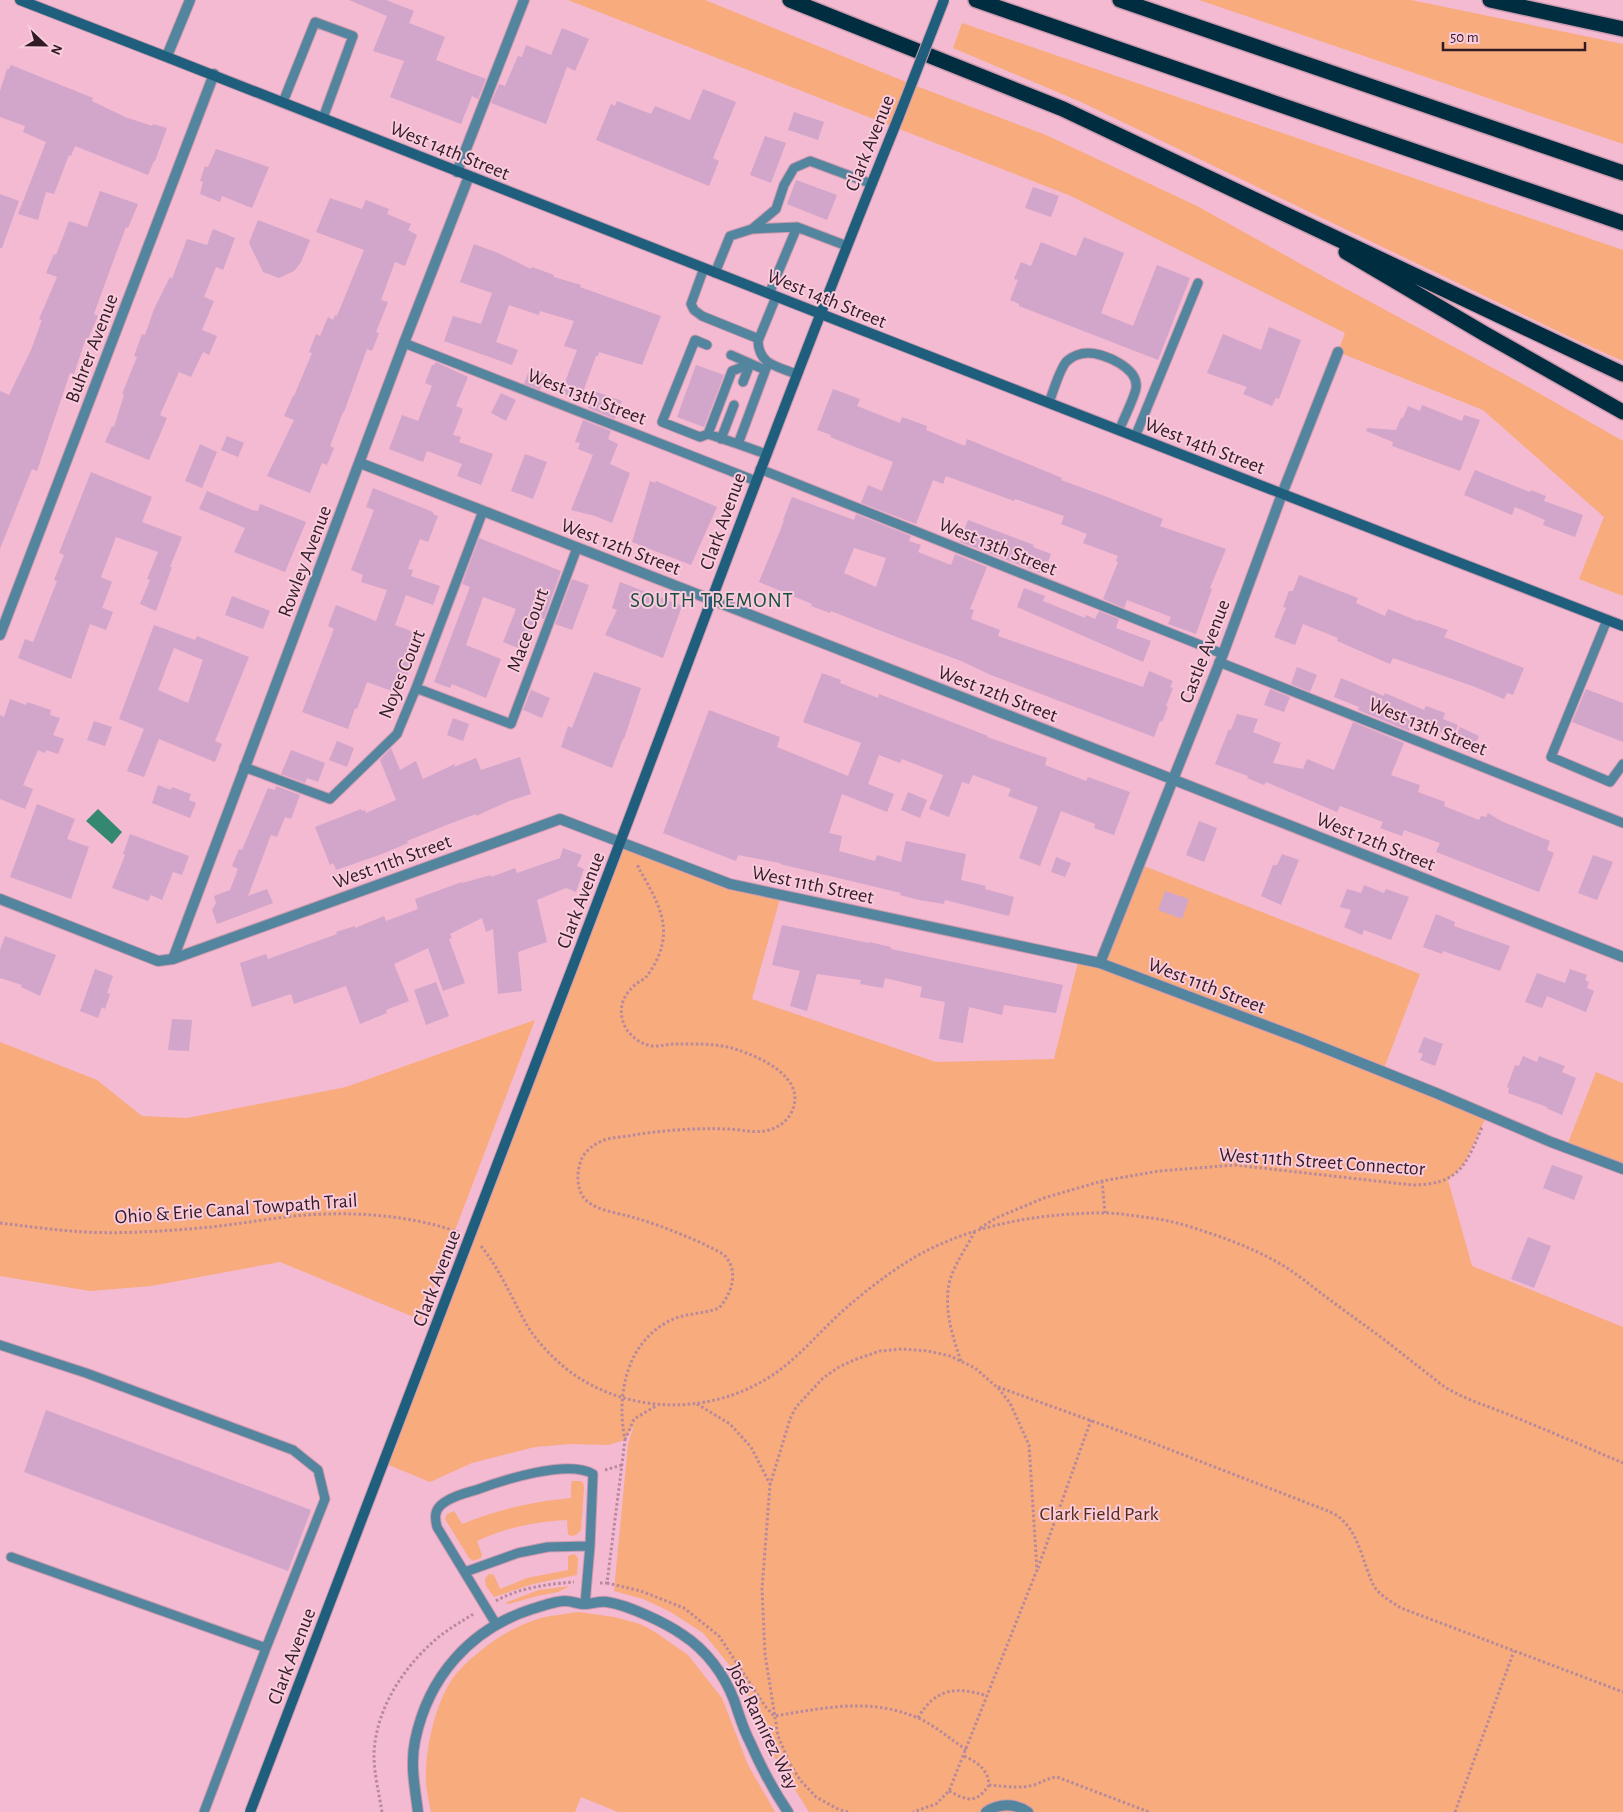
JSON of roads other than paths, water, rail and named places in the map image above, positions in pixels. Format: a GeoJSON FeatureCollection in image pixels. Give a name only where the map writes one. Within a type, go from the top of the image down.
{"type":"FeatureCollection","features":[{"type":"Feature","properties":{"kind":"highway"},"geometry":{"type":"LineString","coordinates":[[790,0],[1063,109],[1623,374]]}},
{"type":"Feature","properties":{"kind":"highway"},"geometry":{"type":"LineString","coordinates":[[976,0],[1623,223]]}},
{"type":"Feature","properties":{"kind":"highway"},"geometry":{"type":"LineString","coordinates":[[1120,0],[1623,173]]}},
{"type":"Feature","properties":{"kind":"highway"},"geometry":{"type":"LineString","coordinates":[[1490,0],[1623,29]]}},
{"type":"Feature","properties":{"kind":"highway"},"geometry":{"type":"LineString","coordinates":[[1252,197],[1485,334],[1623,412]]}},
{"type":"Feature","properties":{"kind":"street","name":"West 14th Street"},"geometry":{"type":"LineString","coordinates":[[20,0],[214,74],[457,172],[1623,626]]}},
{"type":"Feature","properties":{"kind":"street"},"geometry":{"type":"LineString","coordinates":[[167,56],[190,0]]}},
{"type":"Feature","properties":{"kind":"street"},"geometry":{"type":"LineString","coordinates":[[457,172],[524,0]]}},
{"type":"Feature","properties":{"kind":"street","name":"Clark Avenue"},"geometry":{"type":"LineString","coordinates":[[250,1812],[621,843],[796,374],[944,0]]}},
{"type":"Feature","properties":{"kind":"street","name":"Buhrer Avenue"},"geometry":{"type":"LineString","coordinates":[[0,635],[214,74]]}},
{"type":"Feature","properties":{"kind":"street","name":"Rowley Avenue"},"geometry":{"type":"LineString","coordinates":[[173,959],[404,343],[469,176]]}},
{"type":"Feature","properties":{"kind":"street","name":"Castle Avenue"},"geometry":{"type":"LineString","coordinates":[[1100,963],[1221,658],[1282,494],[1338,352]]}},
{"type":"Feature","properties":{"kind":"street","name":"West 12th Street"},"geometry":{"type":"LineString","coordinates":[[360,464],[483,510],[1623,957]]}},
{"type":"Feature","properties":{"kind":"street","name":"West 11th Street"},"geometry":{"type":"LineString","coordinates":[[0,899],[158,961],[173,959],[560,819],[730,884],[1100,963],[1321,1047],[1551,1142],[1623,1169]]}},
{"type":"Feature","properties":{"kind":"street","name":"José Ramírez Way"},"geometry":{"type":"LineString","coordinates":[[418,1812],[412,1772],[414,1742],[422,1712],[444,1671],[464,1649],[496,1624],[515,1614],[543,1605],[565,1601],[585,1604],[609,1602],[646,1615],[683,1635],[700,1649],[720,1671],[728,1686],[749,1741],[770,1784],[788,1812]]}},
{"type":"Feature","properties":{"kind":"street"},"geometry":{"type":"LineString","coordinates":[[986,1812],[998,1806],[1010,1805],[1028,1812]]}},
{"type":"Feature","properties":{"kind":"lane"},"geometry":{"type":"LineString","coordinates":[[283,102],[315,22],[353,36],[323,118]]}},
{"type":"Feature","properties":{"kind":"lane"},"geometry":{"type":"LineString","coordinates":[[752,229],[776,209],[784,185],[794,168],[810,161],[872,184]]}},
{"type":"Feature","properties":{"kind":"lane"},"geometry":{"type":"LineString","coordinates":[[767,367],[758,347],[759,339],[772,295],[797,227]]}},
{"type":"Feature","properties":{"kind":"lane"},"geometry":{"type":"LineString","coordinates":[[715,273],[730,236],[752,229],[797,227],[847,246]]}},
{"type":"Feature","properties":{"kind":"lane"},"geometry":{"type":"LineString","coordinates":[[704,268],[691,304],[694,310],[702,316],[759,339]]}},
{"type":"Feature","properties":{"kind":"lane"},"geometry":{"type":"LineString","coordinates":[[1135,437],[1198,284]]}},
{"type":"Feature","properties":{"kind":"lane"},"geometry":{"type":"LineString","coordinates":[[707,345],[695,340],[662,422],[700,437],[708,434],[766,454]]}},
{"type":"Feature","properties":{"kind":"lane","name":"West 13th Street"},"geometry":{"type":"LineString","coordinates":[[404,343],[756,480]]}},
{"type":"Feature","properties":{"kind":"lane"},"geometry":{"type":"LineString","coordinates":[[1049,403],[1066,362],[1076,355],[1087,353],[1100,355],[1123,365],[1132,373],[1136,387],[1119,430]]}},
{"type":"Feature","properties":{"kind":"lane"},"geometry":{"type":"LineString","coordinates":[[731,355],[750,364],[796,374]]}},
{"type":"Feature","properties":{"kind":"lane"},"geometry":{"type":"LineString","coordinates":[[708,434],[732,370],[750,364]]}},
{"type":"Feature","properties":{"kind":"lane"},"geometry":{"type":"LineString","coordinates":[[743,382],[750,364]]}},
{"type":"Feature","properties":{"kind":"lane"},"geometry":{"type":"LineString","coordinates":[[738,444],[767,367]]}},
{"type":"Feature","properties":{"kind":"lane"},"geometry":{"type":"LineString","coordinates":[[721,439],[734,405]]}},
{"type":"Feature","properties":{"kind":"lane","name":"West 13th Street"},"geometry":{"type":"LineString","coordinates":[[760,469],[1623,823]]}},
{"type":"Feature","properties":{"kind":"lane","name":"Noyes Court"},"geometry":{"type":"LineString","coordinates":[[244,767],[330,799],[397,734],[483,510]]}},
{"type":"Feature","properties":{"kind":"lane","name":"Mace Court"},"geometry":{"type":"LineString","coordinates":[[416,688],[511,724],[576,548]]}},
{"type":"Feature","properties":{"kind":"lane"},"geometry":{"type":"LineString","coordinates":[[1607,620],[1551,757],[1610,782],[1623,765]]}},
{"type":"Feature","properties":{"kind":"lane"},"geometry":{"type":"LineString","coordinates":[[0,1345],[86,1373],[293,1450],[318,1470],[325,1499],[204,1812]]}},
{"type":"Feature","properties":{"kind":"lane"},"geometry":{"type":"LineString","coordinates":[[496,1624],[437,1527],[435,1516],[440,1506],[458,1496],[525,1474],[567,1470],[587,1470],[593,1474],[585,1604]]}},
{"type":"Feature","properties":{"kind":"lane"},"geometry":{"type":"LineString","coordinates":[[465,1572],[518,1553],[548,1547],[590,1546]]}},
{"type":"Feature","properties":{"kind":"lane"},"geometry":{"type":"LineString","coordinates":[[11,1557],[266,1648]]}},
{"type":"Feature","properties":{"kind":"district","name":"SOUTH TREMONT"},"geometry":{"type":"Point","coordinates":[712,600]}},
{"type":"Feature","properties":{"kind":"park label","name":"Clark Field Park"},"geometry":{"type":"Point","coordinates":[1099,1513]}}]}
